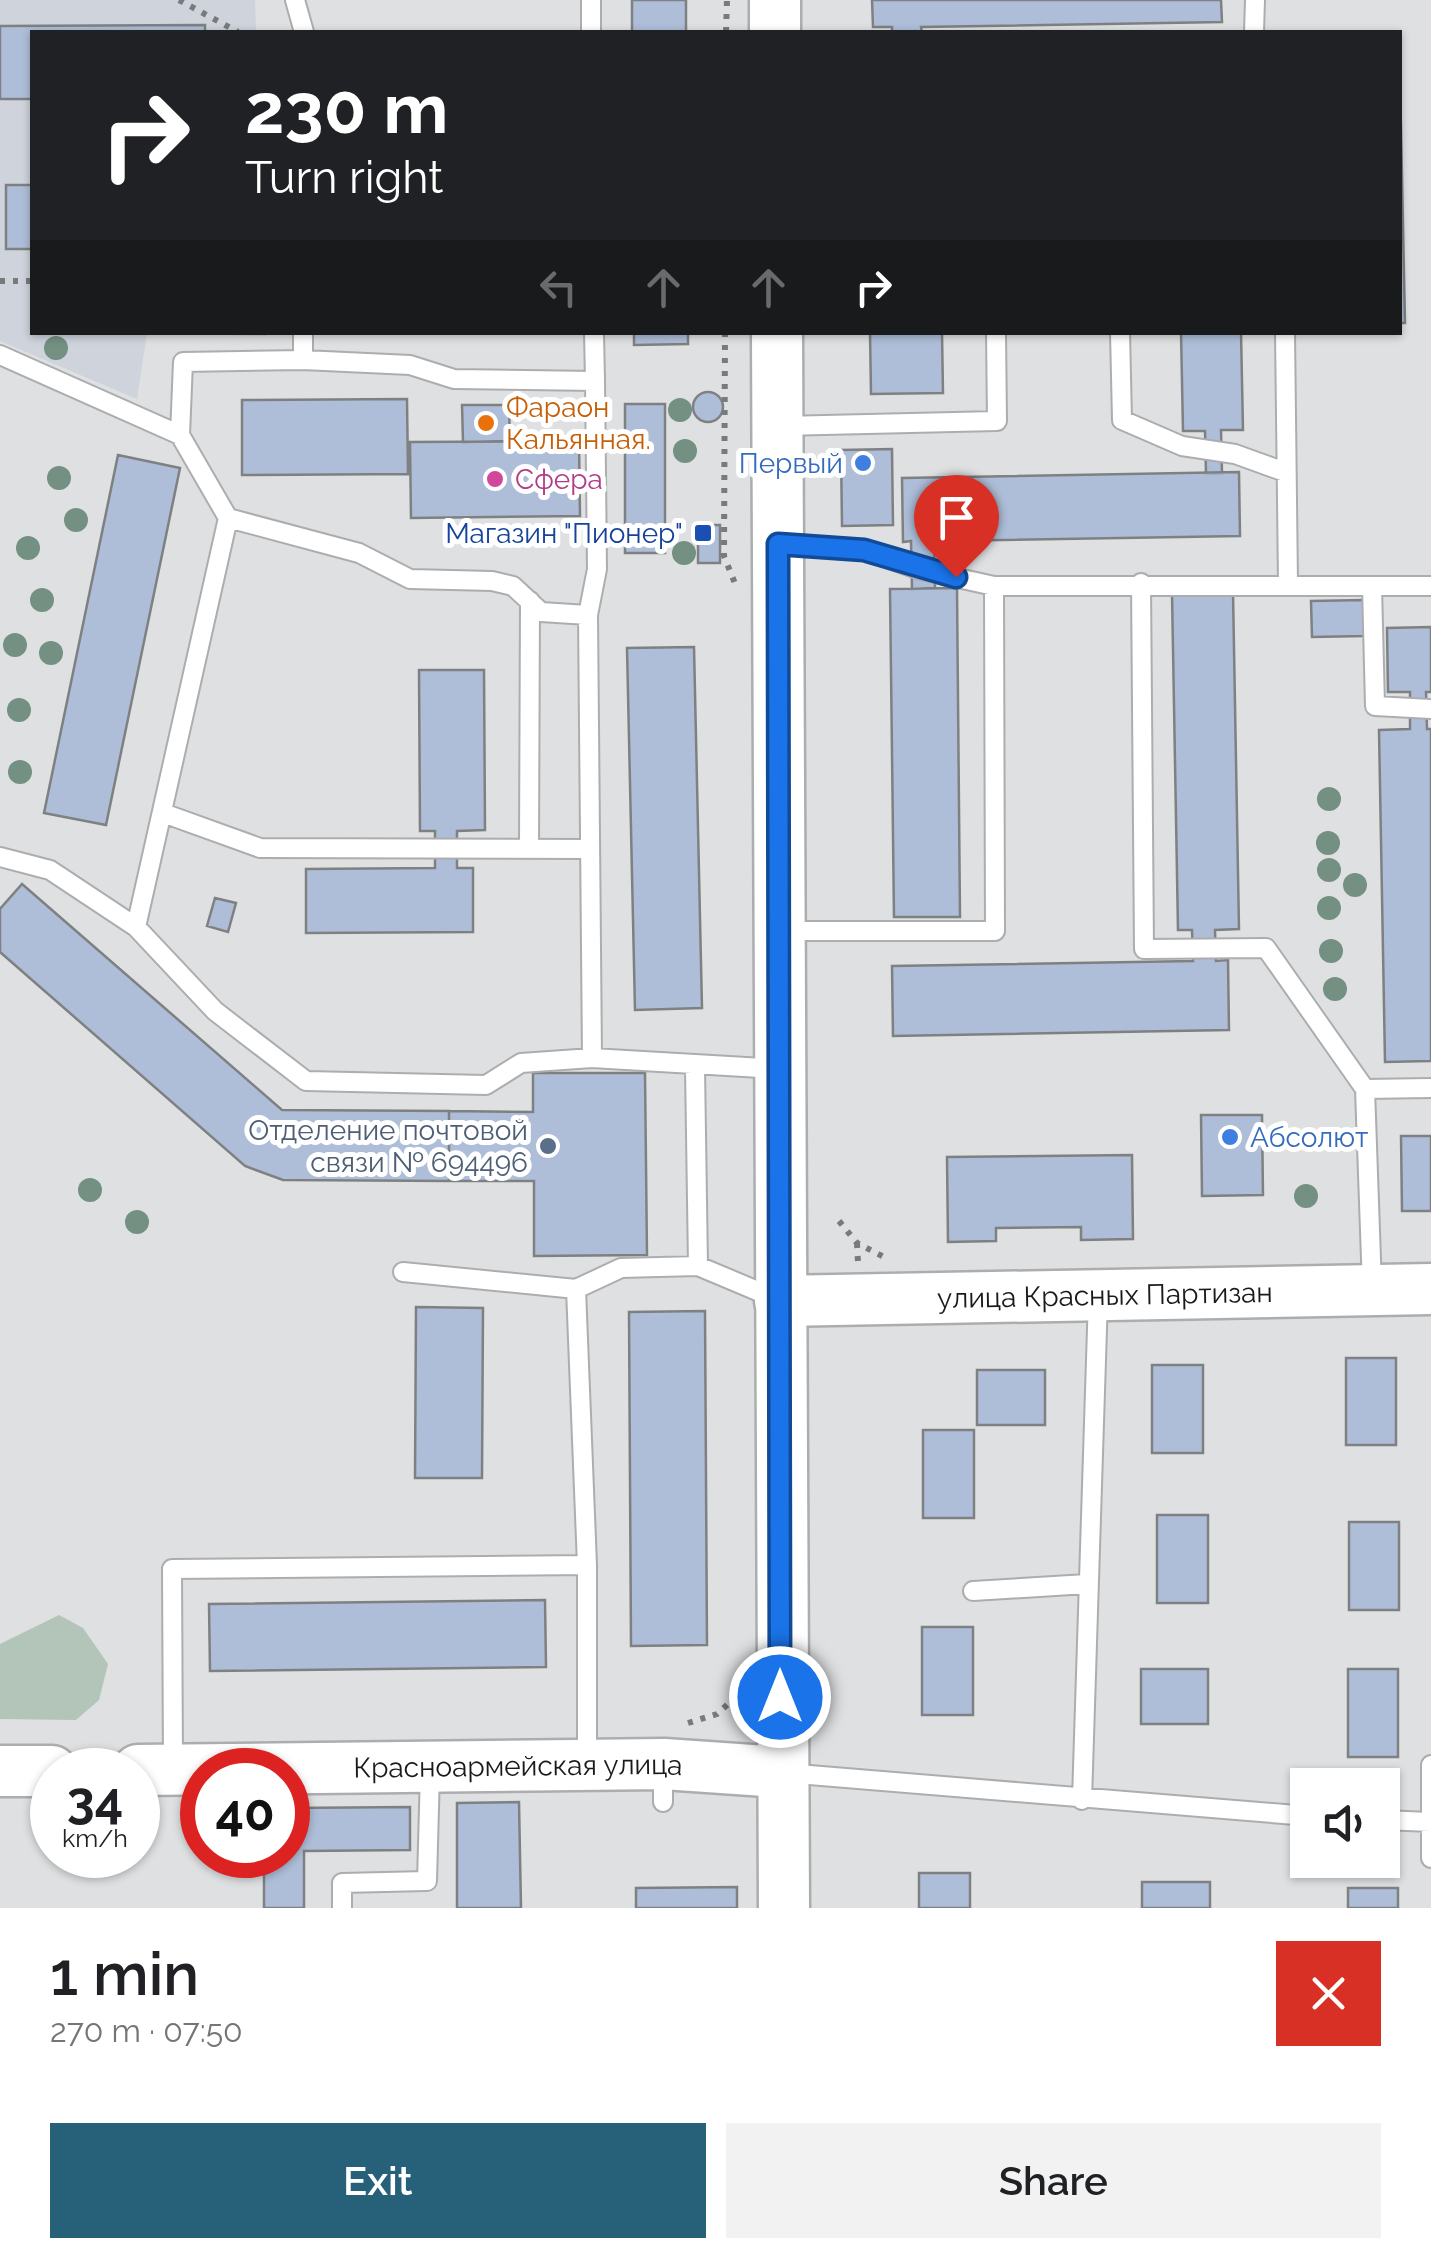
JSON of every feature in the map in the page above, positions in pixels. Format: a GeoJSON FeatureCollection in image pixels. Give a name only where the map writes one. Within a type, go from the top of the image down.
{"type":"FeatureCollection","features":[{"type":"Feature","properties":{"kind":"street"},"geometry":{"type":"LineString","coordinates":[[775,0],[775,30]]}},
{"type":"Feature","properties":{"kind":"street"},"geometry":{"type":"LineString","coordinates":[[777,335],[780,1772],[784,1908]]}},
{"type":"Feature","properties":{"kind":"street","name":"улица Красных Партизан"},"geometry":{"type":"LineString","coordinates":[[780,1301],[1431,1289]]}},
{"type":"Feature","properties":{"kind":"street","name":"Красноармейская улица"},"geometry":{"type":"LineString","coordinates":[[160,1770],[586,1764],[780,1772]]}},
{"type":"Feature","properties":{"kind":"street"},"geometry":{"type":"LineString","coordinates":[[0,1771],[30,1770]]}},
{"type":"Feature","properties":{"kind":"lane"},"geometry":{"type":"LineString","coordinates":[[295,0],[303,30]]}},
{"type":"Feature","properties":{"kind":"lane"},"geometry":{"type":"LineString","coordinates":[[591,0],[591,30]]}},
{"type":"Feature","properties":{"kind":"lane"},"geometry":{"type":"LineString","coordinates":[[1254,30],[1255,0]]}},
{"type":"Feature","properties":{"kind":"lane"},"geometry":{"type":"LineString","coordinates":[[303,335],[303,360]]}},
{"type":"Feature","properties":{"kind":"lane"},"geometry":{"type":"LineString","coordinates":[[592,1058],[588,615],[597,569],[594,335]]}},
{"type":"Feature","properties":{"kind":"lane"},"geometry":{"type":"LineString","coordinates":[[777,426],[997,420],[996,335]]}},
{"type":"Feature","properties":{"kind":"lane"},"geometry":{"type":"LineString","coordinates":[[1120,335],[1122,420],[1182,446],[1235,454],[1285,472]]}},
{"type":"Feature","properties":{"kind":"lane"},"geometry":{"type":"LineString","coordinates":[[1285,335],[1288,583]]}},
{"type":"Feature","properties":{"kind":"lane"},"geometry":{"type":"LineString","coordinates":[[0,356],[180,435]]}},
{"type":"Feature","properties":{"kind":"lane"},"geometry":{"type":"LineString","coordinates":[[136,928],[228,518],[180,435],[182,362],[303,360],[410,365],[454,378],[594,382]]}},
{"type":"Feature","properties":{"kind":"lane"},"geometry":{"type":"LineString","coordinates":[[228,518],[359,553],[410,580],[492,580],[513,586],[541,612],[588,615]]}},
{"type":"Feature","properties":{"kind":"lane"},"geometry":{"type":"LineString","coordinates":[[778,544],[864,550],[918,569],[994,586],[1431,586]]}},
{"type":"Feature","properties":{"kind":"lane"},"geometry":{"type":"LineString","coordinates":[[1140,583],[1144,949],[1266,948],[1365,1089],[1372,1289]]}},
{"type":"Feature","properties":{"kind":"lane"},"geometry":{"type":"LineString","coordinates":[[779,931],[996,931],[994,586]]}},
{"type":"Feature","properties":{"kind":"lane"},"geometry":{"type":"LineString","coordinates":[[1372,586],[1375,706],[1431,709]]}},
{"type":"Feature","properties":{"kind":"lane"},"geometry":{"type":"LineString","coordinates":[[529,849],[530,601]]}},
{"type":"Feature","properties":{"kind":"lane"},"geometry":{"type":"LineString","coordinates":[[163,813],[260,848],[590,849]]}},
{"type":"Feature","properties":{"kind":"lane"},"geometry":{"type":"LineString","coordinates":[[0,858],[50,870],[136,928],[215,1011],[306,1081],[486,1084],[522,1063],[592,1058],[696,1068],[779,1070]]}},
{"type":"Feature","properties":{"kind":"lane"},"geometry":{"type":"LineString","coordinates":[[696,1068],[698,1266]]}},
{"type":"Feature","properties":{"kind":"lane"},"geometry":{"type":"LineString","coordinates":[[1365,1089],[1431,1088]]}},
{"type":"Feature","properties":{"kind":"lane"},"geometry":{"type":"LineString","coordinates":[[402,1272],[576,1289],[621,1268],[698,1266],[780,1301]]}},
{"type":"Feature","properties":{"kind":"lane"},"geometry":{"type":"LineString","coordinates":[[576,1289],[586,1565],[586,1764]]}},
{"type":"Feature","properties":{"kind":"lane"},"geometry":{"type":"LineString","coordinates":[[1082,1800],[1098,1296]]}},
{"type":"Feature","properties":{"kind":"lane"},"geometry":{"type":"LineString","coordinates":[[157,1748],[172,1569],[586,1565]]}},
{"type":"Feature","properties":{"kind":"lane"},"geometry":{"type":"LineString","coordinates":[[973,1591],[1087,1584]]}},
{"type":"Feature","properties":{"kind":"lane"},"geometry":{"type":"LineString","coordinates":[[1431,1765],[1431,1858]]}},
{"type":"Feature","properties":{"kind":"lane"},"geometry":{"type":"LineString","coordinates":[[342,1908],[342,1883],[427,1881],[430,1766]]}},
{"type":"Feature","properties":{"kind":"lane"},"geometry":{"type":"LineString","coordinates":[[780,1772],[1290,1815]]}},
{"type":"Feature","properties":{"kind":"lane"},"geometry":{"type":"LineString","coordinates":[[1400,1821],[1430,1822]]}},
{"type":"Feature","properties":{"kind":"path"},"geometry":{"type":"LineString","coordinates":[[179,0],[234,30]]}},
{"type":"Feature","properties":{"kind":"path"},"geometry":{"type":"LineString","coordinates":[[726,0],[726,30]]}},
{"type":"Feature","properties":{"kind":"path"},"geometry":{"type":"LineString","coordinates":[[0,281],[30,281]]}},
{"type":"Feature","properties":{"kind":"path"},"geometry":{"type":"LineString","coordinates":[[725,335],[724,556],[736,587],[736,606]]}},
{"type":"Feature","properties":{"kind":"path"},"geometry":{"type":"LineString","coordinates":[[666,1765],[738,1698],[742,1682]]}},
{"type":"Feature","properties":{"kind":"shaded area"},"geometry":{"type":"Polygon","coordinates":[[[0,0],[255,0],[256,30],[30,30],[30,335],[147,335],[137,399],[0,341],[0,0]]]}},
{"type":"Feature","properties":{"kind":"green space"},"geometry":{"type":"Polygon","coordinates":[[[59,1615],[83,1628],[108,1664],[99,1700],[76,1720],[0,1719],[0,1644],[59,1615]]]}},
{"type":"Feature","properties":{"kind":"building"},"geometry":{"type":"Polygon","coordinates":[[[632,0],[686,0],[686,30],[632,30],[632,0]]]}},
{"type":"Feature","properties":{"kind":"building"},"geometry":{"type":"Polygon","coordinates":[[[872,0],[1221,0],[1222,22],[921,27],[922,30],[873,27],[872,0]]]}},
{"type":"Feature","properties":{"kind":"building"},"geometry":{"type":"Polygon","coordinates":[[[205,25],[205,30],[30,30],[30,99],[0,99],[0,26],[205,25]]]}},
{"type":"Feature","properties":{"kind":"building"},"geometry":{"type":"Polygon","coordinates":[[[1402,177],[1405,323],[1402,323],[1402,177]]]}},
{"type":"Feature","properties":{"kind":"building"},"geometry":{"type":"Polygon","coordinates":[[[6,185],[30,185],[30,249],[6,249],[6,185]]]}},
{"type":"Feature","properties":{"kind":"building"},"geometry":{"type":"Polygon","coordinates":[[[634,335],[688,335],[688,344],[634,345],[634,335]]]}},
{"type":"Feature","properties":{"kind":"building"},"geometry":{"type":"Polygon","coordinates":[[[870,335],[942,335],[943,393],[871,394],[870,335]]]}},
{"type":"Feature","properties":{"kind":"building"},"geometry":{"type":"Polygon","coordinates":[[[1181,335],[1241,335],[1243,430],[1221,430],[1222,473],[1206,473],[1205,431],[1183,431],[1181,335]]]}},
{"type":"Feature","properties":{"kind":"building"},"geometry":{"type":"Polygon","coordinates":[[[708,392],[719,396],[723,407],[719,418],[708,422],[697,418],[693,407],[697,396],[708,392]]]}},
{"type":"Feature","properties":{"kind":"building"},"geometry":{"type":"Polygon","coordinates":[[[407,399],[408,474],[242,475],[242,400],[407,399]]]}},
{"type":"Feature","properties":{"kind":"building"},"geometry":{"type":"Polygon","coordinates":[[[625,404],[665,404],[665,553],[625,553],[625,404]]]}},
{"type":"Feature","properties":{"kind":"building","name":"Фараон Кальянная."},"geometry":{"type":"Polygon","coordinates":[[[462,405],[509,405],[510,441],[463,442],[462,405]]]}},
{"type":"Feature","properties":{"kind":"building","name":"Сфера"},"geometry":{"type":"Polygon","coordinates":[[[579,441],[580,516],[411,518],[410,442],[579,441]]]}},
{"type":"Feature","properties":{"kind":"building"},"geometry":{"type":"Polygon","coordinates":[[[892,449],[893,525],[842,526],[841,450],[892,449]]]}},
{"type":"Feature","properties":{"kind":"building"},"geometry":{"type":"Polygon","coordinates":[[[118,455],[180,468],[106,825],[44,813],[118,455]]]}},
{"type":"Feature","properties":{"kind":"building"},"geometry":{"type":"Polygon","coordinates":[[[1239,472],[1240,536],[934,541],[935,588],[912,589],[911,541],[903,542],[902,478],[1239,472]]]}},
{"type":"Feature","properties":{"kind":"building"},"geometry":{"type":"Polygon","coordinates":[[[698,525],[720,525],[720,563],[698,563],[698,525]]]}},
{"type":"Feature","properties":{"kind":"building"},"geometry":{"type":"Polygon","coordinates":[[[957,588],[960,917],[894,917],[890,589],[957,588]]]}},
{"type":"Feature","properties":{"kind":"building"},"geometry":{"type":"Polygon","coordinates":[[[1233,592],[1239,929],[1215,930],[1216,961],[1228,960],[1229,1030],[893,1036],[892,966],[1193,961],[1192,930],[1178,930],[1172,593],[1233,592]]]}},
{"type":"Feature","properties":{"kind":"building"},"geometry":{"type":"Polygon","coordinates":[[[1364,600],[1365,636],[1312,637],[1311,601],[1364,600]]]}},
{"type":"Feature","properties":{"kind":"building"},"geometry":{"type":"Polygon","coordinates":[[[1431,627],[1431,692],[1426,692],[1427,729],[1431,729],[1431,1061],[1385,1062],[1379,730],[1410,729],[1410,692],[1388,692],[1387,628],[1431,627]]]}},
{"type":"Feature","properties":{"kind":"building"},"geometry":{"type":"Polygon","coordinates":[[[694,647],[702,1008],[635,1010],[627,648],[694,647]]]}},
{"type":"Feature","properties":{"kind":"building"},"geometry":{"type":"Polygon","coordinates":[[[419,670],[484,670],[485,830],[457,831],[457,868],[473,868],[473,932],[306,933],[306,869],[435,868],[435,831],[420,831],[419,670]]]}},
{"type":"Feature","properties":{"kind":"building"},"geometry":{"type":"Polygon","coordinates":[[[22,884],[282,1110],[449,1111],[449,1181],[283,1180],[245,1166],[0,952],[0,909],[22,884]]]}},
{"type":"Feature","properties":{"kind":"building"},"geometry":{"type":"Polygon","coordinates":[[[215,898],[236,903],[228,932],[207,926],[215,898]]]}},
{"type":"Feature","properties":{"kind":"building","name":"Отделение почтовой связи № 694496"},"geometry":{"type":"Polygon","coordinates":[[[533,1073],[645,1073],[647,1255],[534,1256],[534,1181],[449,1181],[449,1111],[533,1112],[533,1073]]]}},
{"type":"Feature","properties":{"kind":"building"},"geometry":{"type":"Polygon","coordinates":[[[1201,1115],[1262,1115],[1263,1195],[1202,1196],[1201,1115]]]}},
{"type":"Feature","properties":{"kind":"building"},"geometry":{"type":"Polygon","coordinates":[[[1401,1136],[1431,1136],[1431,1211],[1402,1211],[1401,1136]]]}},
{"type":"Feature","properties":{"kind":"building"},"geometry":{"type":"Polygon","coordinates":[[[1132,1155],[1133,1239],[1081,1240],[1081,1227],[996,1228],[996,1241],[948,1242],[947,1157],[1132,1155]]]}},
{"type":"Feature","properties":{"kind":"building"},"geometry":{"type":"Polygon","coordinates":[[[416,1307],[483,1308],[482,1478],[415,1478],[416,1307]]]}},
{"type":"Feature","properties":{"kind":"building"},"geometry":{"type":"Polygon","coordinates":[[[705,1311],[707,1645],[631,1646],[629,1312],[705,1311]]]}},
{"type":"Feature","properties":{"kind":"building"},"geometry":{"type":"Polygon","coordinates":[[[1346,1358],[1396,1358],[1396,1445],[1346,1445],[1346,1358]]]}},
{"type":"Feature","properties":{"kind":"building"},"geometry":{"type":"Polygon","coordinates":[[[1152,1365],[1203,1365],[1203,1453],[1152,1453],[1152,1365]]]}},
{"type":"Feature","properties":{"kind":"building"},"geometry":{"type":"Polygon","coordinates":[[[977,1370],[1045,1370],[1045,1425],[977,1425],[977,1370]]]}},
{"type":"Feature","properties":{"kind":"building"},"geometry":{"type":"Polygon","coordinates":[[[923,1430],[974,1430],[974,1518],[923,1518],[923,1430]]]}},
{"type":"Feature","properties":{"kind":"building"},"geometry":{"type":"Polygon","coordinates":[[[1157,1515],[1208,1515],[1208,1603],[1157,1603],[1157,1515]]]}},
{"type":"Feature","properties":{"kind":"building"},"geometry":{"type":"Polygon","coordinates":[[[1349,1522],[1399,1522],[1399,1610],[1349,1610],[1349,1522]]]}},
{"type":"Feature","properties":{"kind":"building"},"geometry":{"type":"Polygon","coordinates":[[[545,1600],[546,1667],[210,1671],[209,1604],[545,1600]]]}},
{"type":"Feature","properties":{"kind":"building"},"geometry":{"type":"Polygon","coordinates":[[[922,1627],[973,1627],[973,1715],[922,1715],[922,1627]]]}},
{"type":"Feature","properties":{"kind":"building"},"geometry":{"type":"Polygon","coordinates":[[[1141,1669],[1208,1669],[1208,1724],[1141,1724],[1141,1669]]]}},
{"type":"Feature","properties":{"kind":"building"},"geometry":{"type":"Polygon","coordinates":[[[1348,1669],[1398,1669],[1398,1757],[1348,1757],[1348,1669]]]}},
{"type":"Feature","properties":{"kind":"building"},"geometry":{"type":"Polygon","coordinates":[[[519,1802],[521,1908],[457,1908],[457,1803],[519,1802]]]}},
{"type":"Feature","properties":{"kind":"building"},"geometry":{"type":"Polygon","coordinates":[[[410,1807],[410,1850],[310,1851],[310,1808],[410,1807]]]}},
{"type":"Feature","properties":{"kind":"building"},"geometry":{"type":"Polygon","coordinates":[[[919,1873],[970,1873],[970,1908],[919,1908],[919,1873]]]}},
{"type":"Feature","properties":{"kind":"building"},"geometry":{"type":"Polygon","coordinates":[[[264,1878],[304,1878],[304,1908],[264,1908],[264,1878]]]}},
{"type":"Feature","properties":{"kind":"building"},"geometry":{"type":"Polygon","coordinates":[[[1142,1882],[1210,1882],[1210,1908],[1142,1908],[1142,1882]]]}},
{"type":"Feature","properties":{"kind":"building"},"geometry":{"type":"Polygon","coordinates":[[[737,1887],[737,1908],[636,1908],[636,1888],[737,1887]]]}},
{"type":"Feature","properties":{"kind":"building"},"geometry":{"type":"Polygon","coordinates":[[[1348,1888],[1398,1888],[1398,1908],[1348,1908],[1348,1888]]]}},
{"type":"Feature","properties":{"kind":"place","name":"Фараон Кальянная."},"geometry":{"type":"Point","coordinates":[486,423]}},
{"type":"Feature","properties":{"kind":"place","name":"Первый"},"geometry":{"type":"Point","coordinates":[863,463]}},
{"type":"Feature","properties":{"kind":"place","name":"Сфера"},"geometry":{"type":"Point","coordinates":[495,479]}},
{"type":"Feature","properties":{"kind":"place","name":"Магазин \"Пионер\""},"geometry":{"type":"Point","coordinates":[703,533]}},
{"type":"Feature","properties":{"kind":"place","name":"Абсолют"},"geometry":{"type":"Point","coordinates":[1230,1137]}},
{"type":"Feature","properties":{"kind":"place","name":"Отделение почтовой связи № 694496"},"geometry":{"type":"Point","coordinates":[548,1146]}},
{"type":"Feature","properties":{"kind":"route"},"geometry":{"type":"LineString","coordinates":[[780,1697],[778,544],[864,550],[918,569],[956,577]]}}]}
